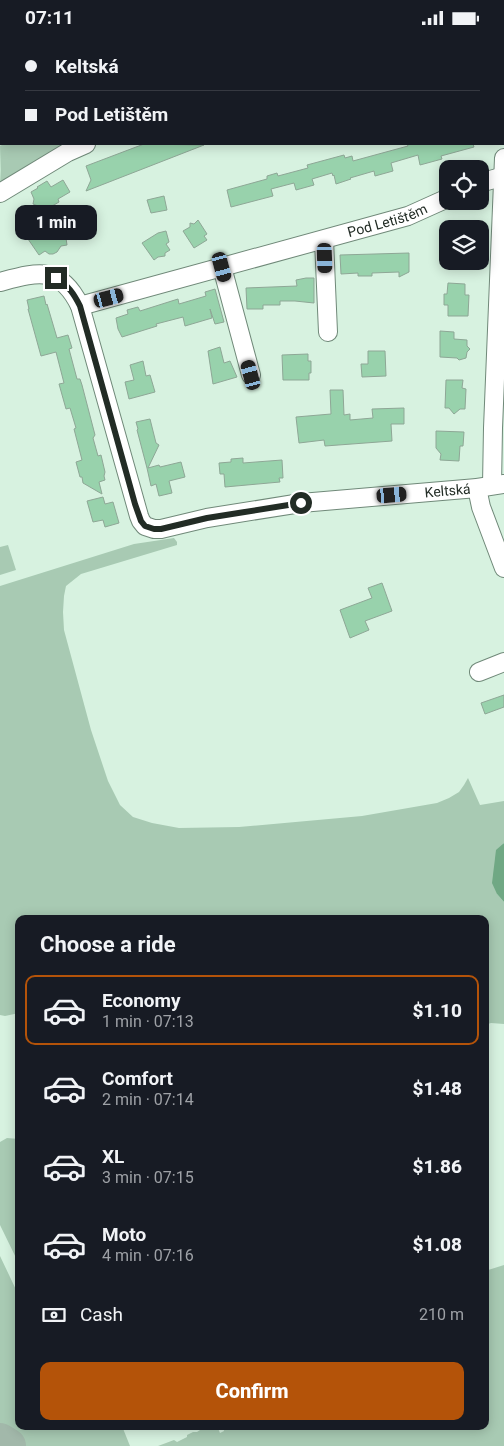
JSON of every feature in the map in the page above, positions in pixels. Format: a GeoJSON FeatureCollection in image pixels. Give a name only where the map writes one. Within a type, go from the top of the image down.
{"type":"FeatureCollection","features":[{"type":"Feature","properties":{"kind":"street"},"geometry":{"type":"LineString","coordinates":[[0,193],[68,152],[84,145]]}},
{"type":"Feature","properties":{"kind":"street"},"geometry":{"type":"LineString","coordinates":[[504,158],[491,486],[481,507],[504,568]]}},
{"type":"Feature","properties":{"kind":"street"},"geometry":{"type":"LineString","coordinates":[[489,181],[504,177]]}},
{"type":"Feature","properties":{"kind":"street","name":"Pod Letištěm"},"geometry":{"type":"LineString","coordinates":[[80,306],[408,216],[439,202]]}},
{"type":"Feature","properties":{"kind":"street"},"geometry":{"type":"LineString","coordinates":[[324,240],[328,332]]}},
{"type":"Feature","properties":{"kind":"street"},"geometry":{"type":"LineString","coordinates":[[222,267],[251,375]]}},
{"type":"Feature","properties":{"kind":"street"},"geometry":{"type":"LineString","coordinates":[[0,283],[32,275],[48,275],[63,282],[75,295],[80,306]]}},
{"type":"Feature","properties":{"kind":"street","name":"Keltská"},"geometry":{"type":"LineString","coordinates":[[80,306],[135,504],[141,521],[149,528],[161,529],[207,518],[301,503],[491,486]]}},
{"type":"Feature","properties":{"kind":"street"},"geometry":{"type":"LineString","coordinates":[[478,672],[504,662]]}},
{"type":"Feature","properties":{"kind":"shaded area"},"geometry":{"type":"Polygon","coordinates":[[[0,145],[69,145],[0,181],[0,145]]]}},
{"type":"Feature","properties":{"kind":"shaded area"},"geometry":{"type":"Polygon","coordinates":[[[2,145],[69,145],[0,186],[0,146],[2,145]]]}},
{"type":"Feature","properties":{"kind":"shaded area"},"geometry":{"type":"Polygon","coordinates":[[[174,538],[177,542],[177,545],[81,574],[66,586],[63,612],[64,630],[91,730],[108,781],[120,805],[133,817],[179,828],[239,827],[362,816],[437,803],[459,792],[468,778],[480,805],[504,801],[504,843],[497,894],[504,902],[504,1024],[489,1024],[489,915],[15,915],[15,1014],[0,1015],[0,586],[134,544],[174,538]]]}},
{"type":"Feature","properties":{"kind":"shaded area"},"geometry":{"type":"Polygon","coordinates":[[[8,545],[16,570],[0,575],[0,547],[8,545]]]}},
{"type":"Feature","properties":{"kind":"shaded area"},"geometry":{"type":"Polygon","coordinates":[[[504,843],[504,902],[497,894],[492,883],[496,850],[504,843]]]}},
{"type":"Feature","properties":{"kind":"shaded area"},"geometry":{"type":"Polygon","coordinates":[[[7,1138],[15,1139],[15,1256],[0,1225],[0,1142],[7,1138]]]}},
{"type":"Feature","properties":{"kind":"shaded area"},"geometry":{"type":"Polygon","coordinates":[[[0,1256],[15,1288],[15,1430],[124,1430],[130,1446],[0,1446],[0,1256]]]}},
{"type":"Feature","properties":{"kind":"shaded area"},"geometry":{"type":"Polygon","coordinates":[[[504,1265],[504,1446],[158,1446],[174,1440],[177,1442],[187,1437],[187,1435],[200,1430],[219,1430],[220,1433],[224,1430],[489,1430],[489,1270],[504,1265]]]}},
{"type":"Feature","properties":{"kind":"building"},"geometry":{"type":"Polygon","coordinates":[[[141,145],[204,145],[86,191],[91,180],[86,166],[141,145]]]}},
{"type":"Feature","properties":{"kind":"building"},"geometry":{"type":"Polygon","coordinates":[[[473,145],[474,147],[441,156],[442,159],[420,165],[418,155],[391,163],[393,171],[375,176],[374,171],[336,184],[332,173],[312,179],[314,185],[296,190],[294,183],[271,189],[273,196],[231,207],[227,190],[267,179],[267,176],[277,173],[278,176],[308,168],[307,165],[344,155],[345,158],[352,156],[353,161],[408,146],[473,145]]]}},
{"type":"Feature","properties":{"kind":"building"},"geometry":{"type":"Polygon","coordinates":[[[63,180],[70,192],[58,199],[59,202],[42,212],[38,206],[33,204],[34,199],[31,192],[37,187],[47,181],[51,187],[63,180]]]}},
{"type":"Feature","properties":{"kind":"building"},"geometry":{"type":"Polygon","coordinates":[[[164,196],[167,210],[151,213],[147,200],[164,196]]]}},
{"type":"Feature","properties":{"kind":"building"},"geometry":{"type":"Polygon","coordinates":[[[198,220],[207,234],[204,236],[207,240],[194,248],[183,231],[190,227],[190,223],[194,224],[198,220]]]}},
{"type":"Feature","properties":{"kind":"building"},"geometry":{"type":"Polygon","coordinates":[[[64,224],[67,245],[61,246],[53,254],[45,251],[39,255],[28,239],[34,236],[32,228],[64,224]]]}},
{"type":"Feature","properties":{"kind":"building"},"geometry":{"type":"Polygon","coordinates":[[[166,231],[169,242],[166,244],[170,250],[165,253],[165,256],[154,260],[142,243],[158,233],[166,231]]]}},
{"type":"Feature","properties":{"kind":"building"},"geometry":{"type":"Polygon","coordinates":[[[409,253],[409,272],[399,277],[399,272],[372,273],[372,276],[358,276],[358,273],[341,274],[340,255],[409,253]]]}},
{"type":"Feature","properties":{"kind":"building"},"geometry":{"type":"Polygon","coordinates":[[[314,278],[314,303],[280,301],[280,305],[263,305],[263,309],[247,309],[246,288],[297,286],[296,280],[314,278]]]}},
{"type":"Feature","properties":{"kind":"building"},"geometry":{"type":"Polygon","coordinates":[[[448,283],[465,284],[465,295],[469,295],[468,316],[448,316],[448,305],[444,305],[444,294],[447,294],[448,283]]]}},
{"type":"Feature","properties":{"kind":"building"},"geometry":{"type":"Polygon","coordinates":[[[215,289],[224,322],[215,324],[210,309],[212,318],[185,326],[183,317],[156,324],[157,326],[122,337],[118,329],[116,318],[128,314],[127,310],[138,307],[140,311],[178,299],[179,304],[206,296],[205,292],[215,289]]]}},
{"type":"Feature","properties":{"kind":"building"},"geometry":{"type":"Polygon","coordinates":[[[44,296],[57,338],[68,335],[72,348],[69,349],[77,379],[80,379],[82,385],[95,435],[93,438],[98,456],[101,455],[105,472],[105,480],[99,482],[102,494],[83,483],[82,477],[80,477],[76,462],[82,460],[74,429],[76,428],[70,408],[66,409],[59,384],[64,383],[56,352],[41,356],[27,300],[44,296]]]}},
{"type":"Feature","properties":{"kind":"building"},"geometry":{"type":"Polygon","coordinates":[[[440,331],[454,332],[454,339],[467,340],[467,346],[470,349],[467,352],[466,358],[459,360],[457,358],[440,357],[440,331]]]}},
{"type":"Feature","properties":{"kind":"building"},"geometry":{"type":"Polygon","coordinates":[[[220,347],[224,363],[230,361],[237,377],[213,384],[208,351],[220,347]]]}},
{"type":"Feature","properties":{"kind":"building"},"geometry":{"type":"Polygon","coordinates":[[[368,351],[385,351],[386,376],[362,377],[361,364],[368,364],[368,351]]]}},
{"type":"Feature","properties":{"kind":"building"},"geometry":{"type":"Polygon","coordinates":[[[308,354],[308,361],[311,361],[309,380],[283,380],[282,355],[308,354]]]}},
{"type":"Feature","properties":{"kind":"building"},"geometry":{"type":"Polygon","coordinates":[[[143,361],[146,376],[150,375],[155,392],[129,399],[125,382],[134,380],[130,365],[143,361]]]}},
{"type":"Feature","properties":{"kind":"building"},"geometry":{"type":"Polygon","coordinates":[[[446,380],[463,380],[462,388],[466,389],[465,409],[460,409],[454,414],[449,408],[445,408],[446,380]]]}},
{"type":"Feature","properties":{"kind":"building"},"geometry":{"type":"Polygon","coordinates":[[[330,390],[343,390],[344,415],[350,414],[350,420],[373,418],[372,409],[404,408],[404,424],[391,424],[392,441],[325,446],[324,440],[299,443],[296,417],[331,414],[330,390]]]}},
{"type":"Feature","properties":{"kind":"building"},"geometry":{"type":"Polygon","coordinates":[[[150,419],[156,443],[159,445],[148,468],[181,462],[185,477],[169,481],[172,493],[159,496],[156,484],[151,486],[136,422],[150,419]]]}},
{"type":"Feature","properties":{"kind":"building"},"geometry":{"type":"Polygon","coordinates":[[[436,431],[464,432],[463,446],[460,446],[459,461],[440,460],[441,454],[436,448],[436,431]]]}},
{"type":"Feature","properties":{"kind":"building"},"geometry":{"type":"Polygon","coordinates":[[[243,458],[243,463],[282,460],[283,478],[279,478],[280,482],[225,487],[224,474],[220,474],[219,463],[243,458]]]}},
{"type":"Feature","properties":{"kind":"building"},"geometry":{"type":"Polygon","coordinates":[[[103,497],[105,504],[113,502],[119,523],[105,527],[103,520],[93,522],[87,501],[103,497]]]}},
{"type":"Feature","properties":{"kind":"building"},"geometry":{"type":"Polygon","coordinates":[[[382,583],[392,611],[365,621],[369,630],[350,638],[340,610],[372,598],[368,588],[382,583]]]}},
{"type":"Feature","properties":{"kind":"building"},"geometry":{"type":"Polygon","coordinates":[[[504,695],[504,707],[485,714],[481,703],[504,695]]]}},
{"type":"Feature","properties":{"kind":"taxiway"},"geometry":{"type":"LineString","coordinates":[[0,1441],[8,1446]]}},
{"type":"Feature","properties":{"kind":"route"},"geometry":{"type":"LineString","coordinates":[[56,278],[63,282],[75,295],[80,306],[135,504],[141,521],[145,526],[161,529],[207,518],[301,503]]}}]}
